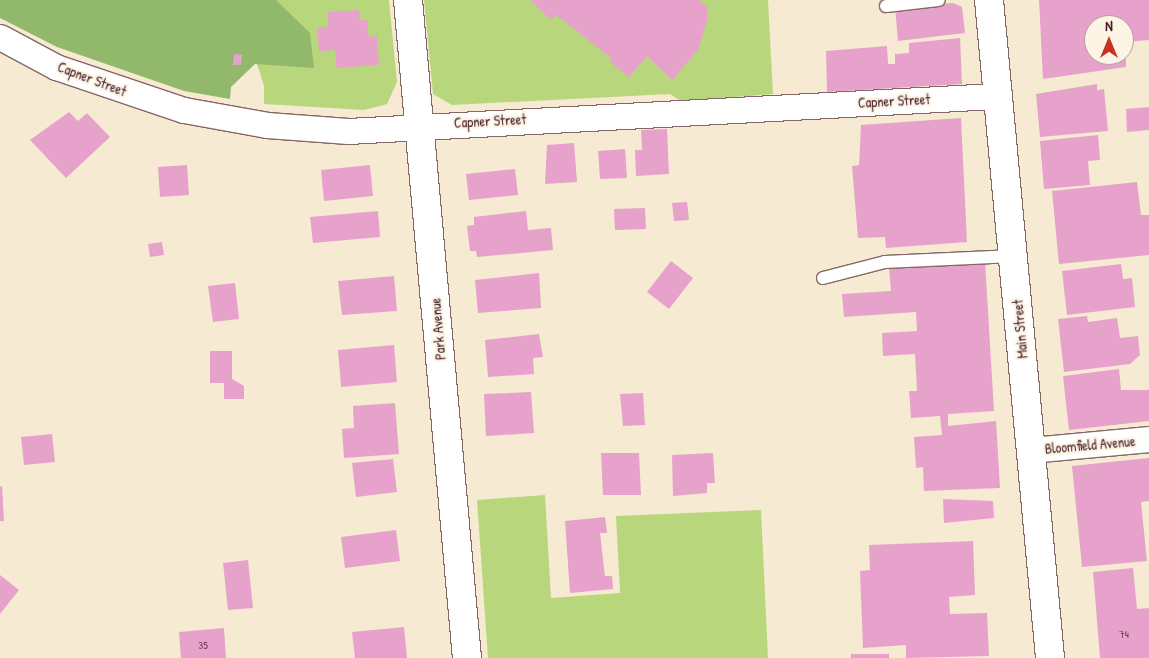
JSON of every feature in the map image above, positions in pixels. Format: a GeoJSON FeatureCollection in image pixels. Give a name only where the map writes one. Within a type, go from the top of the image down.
{"type":"FeatureCollection","features":[{"type":"Feature","properties":{"kind":"street","name":"Park Avenue"},"geometry":{"type":"LineString","coordinates":[[408,0],[467,658]]}},
{"type":"Feature","properties":{"kind":"street","name":"Main Street"},"geometry":{"type":"LineString","coordinates":[[989,0],[995,96],[1014,256],[1050,658]]}},
{"type":"Feature","properties":{"kind":"street","name":"Capner Street"},"geometry":{"type":"LineString","coordinates":[[0,37],[65,70],[184,110],[267,125],[348,131],[420,124],[995,96]]}},
{"type":"Feature","properties":{"kind":"street","name":"Bloomfield Avenue"},"geometry":{"type":"LineString","coordinates":[[1031,450],[1149,439]]}},
{"type":"Feature","properties":{"kind":"lane"},"geometry":{"type":"LineString","coordinates":[[886,6],[939,0]]}},
{"type":"Feature","properties":{"kind":"lane"},"geometry":{"type":"LineString","coordinates":[[823,278],[885,262],[1014,256]]}},
{"type":"Feature","properties":{"kind":"green space"},"geometry":{"type":"Polygon","coordinates":[[[0,0],[276,0],[310,33],[314,68],[255,64],[231,87],[230,99],[184,91],[57,47],[0,18],[0,0]]]}},
{"type":"Feature","properties":{"kind":"green space"},"geometry":{"type":"Polygon","coordinates":[[[237,0],[389,0],[397,82],[387,104],[364,110],[264,104],[264,86],[237,0]]]}},
{"type":"Feature","properties":{"kind":"green space"},"geometry":{"type":"Polygon","coordinates":[[[424,0],[768,0],[773,94],[681,101],[670,94],[452,105],[433,94],[424,0]]]}},
{"type":"Feature","properties":{"kind":"green space"},"geometry":{"type":"Polygon","coordinates":[[[545,495],[551,598],[620,593],[616,516],[761,510],[768,658],[488,658],[477,500],[545,495]]]}},
{"type":"Feature","properties":{"kind":"building"},"geometry":{"type":"Polygon","coordinates":[[[530,0],[699,0],[707,7],[708,17],[698,50],[672,80],[647,56],[629,77],[610,62],[611,58],[556,15],[551,20],[530,0]]]}},
{"type":"Feature","properties":{"kind":"building"},"geometry":{"type":"Polygon","coordinates":[[[1039,0],[1149,0],[1149,40],[1134,41],[1134,15],[1084,15],[1084,65],[1126,65],[1126,67],[1043,79],[1039,0]]]}},
{"type":"Feature","properties":{"kind":"building"},"geometry":{"type":"Polygon","coordinates":[[[953,3],[962,7],[965,33],[898,41],[895,7],[953,3]]]}},
{"type":"Feature","properties":{"kind":"building"},"geometry":{"type":"Polygon","coordinates":[[[359,10],[360,20],[367,20],[369,37],[377,36],[379,65],[336,68],[335,50],[319,51],[317,27],[328,27],[327,12],[359,10]]]}},
{"type":"Feature","properties":{"kind":"building"},"geometry":{"type":"Polygon","coordinates":[[[960,38],[962,84],[827,92],[826,51],[887,46],[888,64],[895,64],[895,54],[909,53],[909,43],[960,38]]]}},
{"type":"Feature","properties":{"kind":"building"},"geometry":{"type":"Polygon","coordinates":[[[234,54],[242,55],[241,65],[233,65],[234,54]]]}},
{"type":"Feature","properties":{"kind":"building"},"geometry":{"type":"Polygon","coordinates":[[[1097,84],[1097,90],[1104,89],[1108,131],[1040,137],[1036,94],[1097,84]]]}},
{"type":"Feature","properties":{"kind":"building"},"geometry":{"type":"Polygon","coordinates":[[[1149,107],[1149,130],[1127,132],[1126,109],[1149,107]]]}},
{"type":"Feature","properties":{"kind":"building"},"geometry":{"type":"Polygon","coordinates":[[[69,112],[78,121],[87,113],[110,137],[66,178],[30,140],[69,112]]]}},
{"type":"Feature","properties":{"kind":"building"},"geometry":{"type":"Polygon","coordinates":[[[961,118],[967,242],[886,248],[885,237],[858,238],[852,166],[859,165],[861,125],[961,118]]]}},
{"type":"Feature","properties":{"kind":"building"},"geometry":{"type":"Polygon","coordinates":[[[667,129],[669,174],[636,176],[635,150],[642,150],[641,130],[667,129]]]}},
{"type":"Feature","properties":{"kind":"building"},"geometry":{"type":"Polygon","coordinates":[[[1098,135],[1100,160],[1088,161],[1090,185],[1044,189],[1040,141],[1098,135]]]}},
{"type":"Feature","properties":{"kind":"building"},"geometry":{"type":"Polygon","coordinates":[[[574,143],[577,182],[545,184],[547,145],[574,143]]]}},
{"type":"Feature","properties":{"kind":"building"},"geometry":{"type":"Polygon","coordinates":[[[625,149],[627,178],[600,179],[598,151],[625,149]]]}},
{"type":"Feature","properties":{"kind":"building"},"geometry":{"type":"Polygon","coordinates":[[[187,165],[189,195],[160,197],[158,167],[187,165]]]}},
{"type":"Feature","properties":{"kind":"building"},"geometry":{"type":"Polygon","coordinates":[[[370,165],[373,196],[324,201],[321,170],[370,165]]]}},
{"type":"Feature","properties":{"kind":"building"},"geometry":{"type":"Polygon","coordinates":[[[515,169],[518,195],[469,200],[466,174],[515,169]]]}},
{"type":"Feature","properties":{"kind":"building"},"geometry":{"type":"Polygon","coordinates":[[[1137,182],[1141,215],[1149,215],[1149,255],[1059,264],[1052,191],[1137,182]]]}},
{"type":"Feature","properties":{"kind":"building"},"geometry":{"type":"Polygon","coordinates":[[[687,202],[689,220],[674,221],[672,203],[687,202]]]}},
{"type":"Feature","properties":{"kind":"building"},"geometry":{"type":"Polygon","coordinates":[[[645,208],[646,229],[615,230],[614,209],[645,208]]]}},
{"type":"Feature","properties":{"kind":"building"},"geometry":{"type":"Polygon","coordinates":[[[378,211],[380,237],[313,243],[310,217],[378,211]]]}},
{"type":"Feature","properties":{"kind":"building"},"geometry":{"type":"Polygon","coordinates":[[[526,211],[528,230],[551,228],[553,250],[477,257],[476,251],[470,251],[467,226],[474,225],[474,217],[526,211]]]}},
{"type":"Feature","properties":{"kind":"building"},"geometry":{"type":"Polygon","coordinates":[[[162,242],[164,255],[150,257],[148,244],[162,242]]]}},
{"type":"Feature","properties":{"kind":"building"},"geometry":{"type":"Polygon","coordinates":[[[671,261],[693,278],[669,309],[647,292],[671,261]]]}},
{"type":"Feature","properties":{"kind":"building"},"geometry":{"type":"Polygon","coordinates":[[[985,262],[994,411],[948,414],[948,426],[996,421],[1000,488],[924,491],[923,467],[916,468],[914,437],[942,435],[940,416],[911,418],[909,391],[917,391],[915,354],[883,356],[882,333],[917,331],[916,312],[844,317],[842,294],[891,291],[889,268],[985,262]]]}},
{"type":"Feature","properties":{"kind":"building"},"geometry":{"type":"Polygon","coordinates":[[[1121,264],[1123,279],[1132,278],[1135,307],[1067,315],[1062,271],[1121,264]]]}},
{"type":"Feature","properties":{"kind":"building"},"geometry":{"type":"Polygon","coordinates":[[[539,273],[541,308],[478,313],[475,280],[539,273]]]}},
{"type":"Feature","properties":{"kind":"building"},"geometry":{"type":"Polygon","coordinates":[[[394,276],[397,311],[342,315],[338,281],[394,276]]]}},
{"type":"Feature","properties":{"kind":"building"},"geometry":{"type":"Polygon","coordinates":[[[235,283],[239,319],[213,322],[208,286],[235,283]]]}},
{"type":"Feature","properties":{"kind":"building"},"geometry":{"type":"Polygon","coordinates":[[[1087,316],[1088,322],[1117,318],[1120,338],[1138,336],[1140,355],[1130,364],[1064,372],[1058,319],[1087,316]]]}},
{"type":"Feature","properties":{"kind":"building"},"geometry":{"type":"Polygon","coordinates":[[[539,334],[543,357],[533,358],[534,374],[488,377],[485,340],[539,334]]]}},
{"type":"Feature","properties":{"kind":"building"},"geometry":{"type":"Polygon","coordinates":[[[394,345],[397,382],[341,387],[338,350],[394,345]]]}},
{"type":"Feature","properties":{"kind":"building"},"geometry":{"type":"Polygon","coordinates":[[[210,351],[232,351],[232,379],[244,386],[244,399],[224,399],[224,383],[210,383],[210,351]]]}},
{"type":"Feature","properties":{"kind":"building"},"geometry":{"type":"Polygon","coordinates":[[[1119,369],[1121,390],[1149,390],[1149,421],[1069,430],[1063,376],[1119,369]]]}},
{"type":"Feature","properties":{"kind":"building"},"geometry":{"type":"Polygon","coordinates":[[[531,392],[534,433],[486,436],[484,394],[531,392]]]}},
{"type":"Feature","properties":{"kind":"building"},"geometry":{"type":"Polygon","coordinates":[[[643,393],[645,425],[623,426],[620,394],[643,393]]]}},
{"type":"Feature","properties":{"kind":"building"},"geometry":{"type":"Polygon","coordinates":[[[395,403],[399,454],[344,458],[342,429],[354,428],[353,406],[395,403]]]}},
{"type":"Feature","properties":{"kind":"building"},"geometry":{"type":"Polygon","coordinates":[[[52,434],[55,462],[24,465],[21,437],[52,434]]]}},
{"type":"Feature","properties":{"kind":"building"},"geometry":{"type":"Polygon","coordinates":[[[601,453],[639,453],[641,495],[603,495],[601,453]]]}},
{"type":"Feature","properties":{"kind":"building"},"geometry":{"type":"Polygon","coordinates":[[[713,453],[715,483],[707,483],[707,493],[673,496],[672,455],[713,453]]]}},
{"type":"Feature","properties":{"kind":"building"},"geometry":{"type":"Polygon","coordinates":[[[1149,458],[1149,501],[1141,502],[1147,561],[1082,567],[1072,466],[1149,458]]]}},
{"type":"Feature","properties":{"kind":"building"},"geometry":{"type":"Polygon","coordinates":[[[393,459],[397,492],[356,497],[352,463],[393,459]]]}},
{"type":"Feature","properties":{"kind":"building"},"geometry":{"type":"Polygon","coordinates":[[[2,486],[4,521],[0,521],[0,487],[2,486]]]}},
{"type":"Feature","properties":{"kind":"building"},"geometry":{"type":"Polygon","coordinates":[[[943,499],[993,501],[994,518],[944,523],[943,499]]]}},
{"type":"Feature","properties":{"kind":"building"},"geometry":{"type":"Polygon","coordinates":[[[605,517],[607,533],[600,533],[605,576],[612,576],[613,589],[570,593],[565,521],[605,517]]]}},
{"type":"Feature","properties":{"kind":"building"},"geometry":{"type":"Polygon","coordinates":[[[396,530],[400,561],[345,568],[341,537],[396,530]]]}},
{"type":"Feature","properties":{"kind":"building"},"geometry":{"type":"Polygon","coordinates":[[[973,541],[975,595],[949,597],[950,614],[987,613],[989,656],[906,658],[906,645],[863,648],[860,571],[870,570],[869,545],[973,541]]]}},
{"type":"Feature","properties":{"kind":"building"},"geometry":{"type":"Polygon","coordinates":[[[248,560],[253,608],[228,610],[223,563],[248,560]]]}},
{"type":"Feature","properties":{"kind":"building"},"geometry":{"type":"Polygon","coordinates":[[[1133,568],[1137,609],[1149,608],[1149,658],[1100,658],[1093,572],[1133,568]]]}},
{"type":"Feature","properties":{"kind":"building"},"geometry":{"type":"Polygon","coordinates":[[[0,575],[19,590],[0,614],[0,575]]]}},
{"type":"Feature","properties":{"kind":"building"},"geometry":{"type":"Polygon","coordinates":[[[404,627],[407,658],[355,658],[352,632],[404,627]]]}},
{"type":"Feature","properties":{"kind":"building"},"geometry":{"type":"Polygon","coordinates":[[[224,628],[226,658],[181,658],[179,632],[224,628]]]}},
{"type":"Feature","properties":{"kind":"building"},"geometry":{"type":"Polygon","coordinates":[[[851,654],[889,654],[889,658],[851,658],[851,654]]]}}]}
